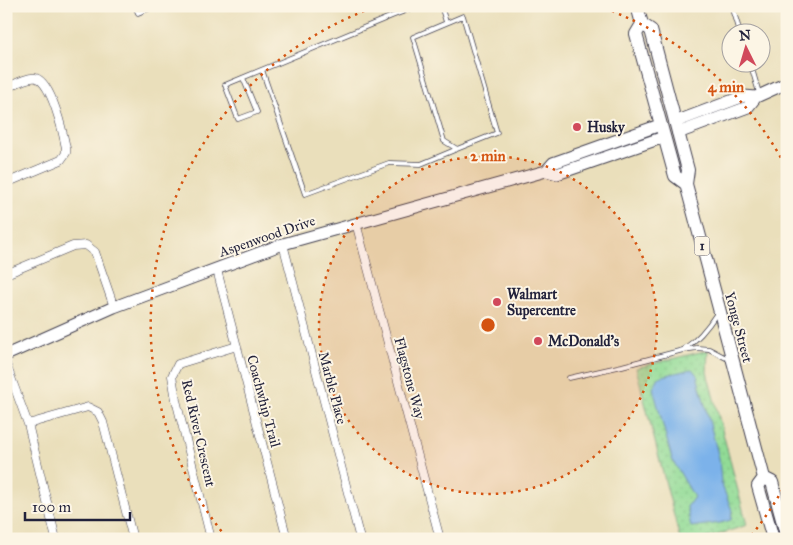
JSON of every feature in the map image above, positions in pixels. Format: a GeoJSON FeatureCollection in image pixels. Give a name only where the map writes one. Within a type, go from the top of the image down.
{"type":"FeatureCollection","features":[{"type":"Feature","properties":{"kind":"main road","name":"Yonge Street"},"geometry":{"type":"LineString","coordinates":[[637,6],[642,24],[651,30],[688,170],[686,184],[764,478],[772,482],[786,535]]}},
{"type":"Feature","properties":{"kind":"main road","name":"Yonge Street"},"geometry":{"type":"LineString","coordinates":[[642,24],[636,34],[674,176],[686,184]]}},
{"type":"Feature","properties":{"kind":"main road","name":"Yonge Street"},"geometry":{"type":"LineString","coordinates":[[764,478],[758,486],[772,539]]}},
{"type":"Feature","properties":{"kind":"street"},"geometry":{"type":"LineString","coordinates":[[6,88],[32,78],[42,82],[52,101],[66,153],[61,160],[6,183]]}},
{"type":"Feature","properties":{"kind":"street"},"geometry":{"type":"LineString","coordinates":[[662,131],[677,128],[744,96],[758,96],[787,83]]}},
{"type":"Feature","properties":{"kind":"street"},"geometry":{"type":"LineString","coordinates":[[662,131],[677,128]]}},
{"type":"Feature","properties":{"kind":"street","name":"Aspenwood Drive"},"geometry":{"type":"LineString","coordinates":[[6,355],[114,307],[283,244],[546,171],[553,163],[662,131]]}},
{"type":"Feature","properties":{"kind":"street","name":"Flagstone Way"},"geometry":{"type":"LineString","coordinates":[[356,223],[440,539]]}},
{"type":"Feature","properties":{"kind":"street","name":"Marble Place"},"geometry":{"type":"LineString","coordinates":[[283,244],[360,539]]}},
{"type":"Feature","properties":{"kind":"street"},"geometry":{"type":"LineString","coordinates":[[6,274],[73,246],[86,245],[95,252],[114,307]]}},
{"type":"Feature","properties":{"kind":"street","name":"Coachwhip Trail"},"geometry":{"type":"LineString","coordinates":[[217,270],[287,539]]}},
{"type":"Feature","properties":{"kind":"street","name":"Red River Crescent"},"geometry":{"type":"LineString","coordinates":[[211,539],[176,400],[172,376],[178,364],[237,346]]}},
{"type":"Feature","properties":{"kind":"street"},"geometry":{"type":"LineString","coordinates":[[6,364],[28,424],[56,539]]}},
{"type":"Feature","properties":{"kind":"street"},"geometry":{"type":"LineString","coordinates":[[28,424],[88,407],[98,412],[103,422],[133,539]]}},
{"type":"Feature","properties":{"kind":"street"},"geometry":{"type":"LineString","coordinates":[[772,539],[786,535]]}},
{"type":"Feature","properties":{"kind":"lane"},"geometry":{"type":"LineString","coordinates":[[135,6],[138,13],[155,6]]}},
{"type":"Feature","properties":{"kind":"lane"},"geometry":{"type":"LineString","coordinates":[[243,78],[257,112],[238,119],[225,85],[418,6]]}},
{"type":"Feature","properties":{"kind":"lane"},"geometry":{"type":"LineString","coordinates":[[441,6],[446,22]]}},
{"type":"Feature","properties":{"kind":"lane"},"geometry":{"type":"LineString","coordinates":[[732,6],[737,22]]}},
{"type":"Feature","properties":{"kind":"lane"},"geometry":{"type":"LineString","coordinates":[[262,70],[305,194],[389,163],[421,164],[497,133],[463,16],[413,37],[444,142],[457,149]]}},
{"type":"Feature","properties":{"kind":"lane"},"geometry":{"type":"LineString","coordinates":[[752,72],[758,96]]}},
{"type":"Feature","properties":{"kind":"lane"},"geometry":{"type":"LineString","coordinates":[[683,350],[696,341],[711,323],[719,309]]}},
{"type":"Feature","properties":{"kind":"lane"},"geometry":{"type":"LineString","coordinates":[[569,378],[697,348],[709,349],[733,362]]}},
{"type":"Feature","properties":{"kind":"green space"},"geometry":{"type":"Polygon","coordinates":[[[708,350],[707,372],[747,525],[705,539],[680,539],[636,368],[708,350]]]}},
{"type":"Feature","properties":{"kind":"water"},"geometry":{"type":"Polygon","coordinates":[[[692,369],[697,375],[719,458],[721,483],[732,510],[731,520],[691,527],[687,507],[694,497],[672,459],[653,388],[659,377],[692,369]]]}},
{"type":"Feature","properties":{"kind":"place","name":"Husky"},"geometry":{"type":"Point","coordinates":[577,127]}},
{"type":"Feature","properties":{"kind":"place","name":"Walmart Supercentre"},"geometry":{"type":"Point","coordinates":[497,302]}},
{"type":"Feature","properties":{"kind":"place","name":"McDonald's"},"geometry":{"type":"Point","coordinates":[538,341]}}]}
